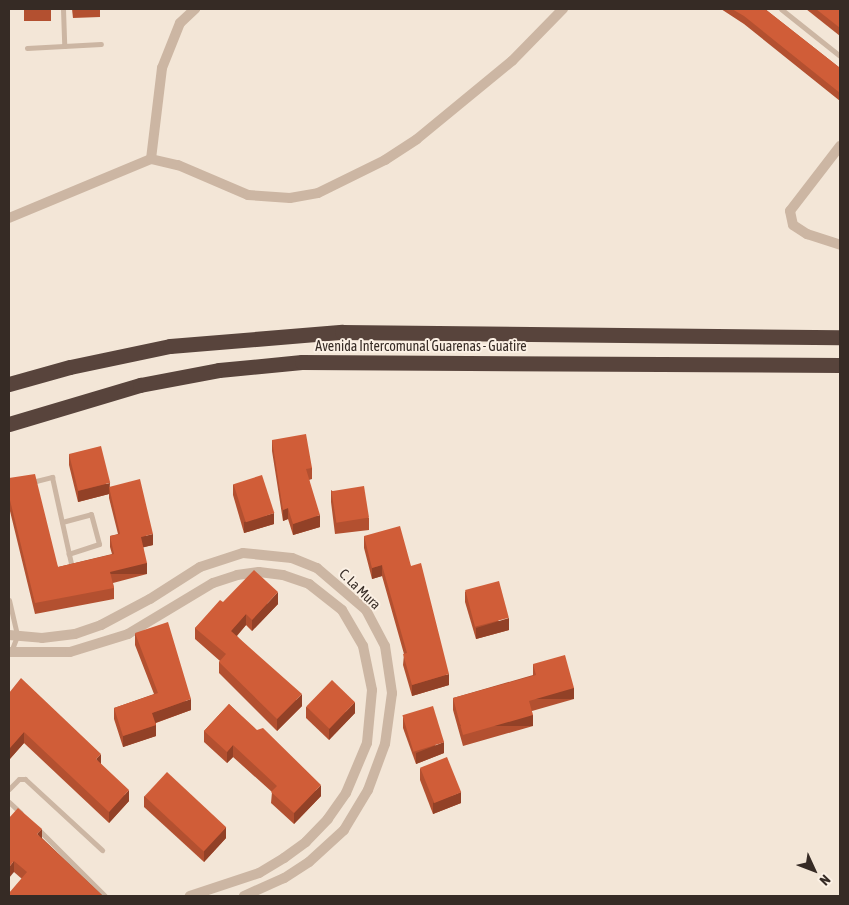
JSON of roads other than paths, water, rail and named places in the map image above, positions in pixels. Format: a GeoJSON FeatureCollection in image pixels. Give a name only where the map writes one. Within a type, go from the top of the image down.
{"type":"FeatureCollection","features":[{"type":"Feature","properties":{"kind":"highway","name":"Avenida Intercomunal Guarenas - Guatire"},"geometry":{"type":"LineString","coordinates":[[9,384],[70,367],[170,346],[313,334],[840,337]]}},
{"type":"Feature","properties":{"kind":"highway","name":"Avenida Intercomunal Guarenas - Guatire"},"geometry":{"type":"LineString","coordinates":[[9,424],[140,385],[219,370],[302,362],[840,365]]}},
{"type":"Feature","properties":{"kind":"street"},"geometry":{"type":"LineString","coordinates":[[151,158],[162,68],[180,23],[195,9]]}},
{"type":"Feature","properties":{"kind":"street"},"geometry":{"type":"LineString","coordinates":[[9,218],[151,158],[178,165],[248,195],[290,198],[318,193],[385,160],[417,139],[512,61],[563,9]]}},
{"type":"Feature","properties":{"kind":"street"},"geometry":{"type":"LineString","coordinates":[[840,146],[790,211],[793,225],[807,234],[840,245]]}},
{"type":"Feature","properties":{"kind":"street","name":"C. La Mura"},"geometry":{"type":"LineString","coordinates":[[13,636],[42,638],[75,634],[101,624],[150,599],[200,567],[243,553],[292,558],[317,568],[366,610],[385,646],[391,670],[392,702],[385,744],[368,790],[344,830],[309,862],[284,878],[244,896]]}},
{"type":"Feature","properties":{"kind":"street"},"geometry":{"type":"LineString","coordinates":[[10,653],[70,652],[128,634],[213,583],[237,575],[259,572],[283,575],[309,584],[342,610],[363,646],[372,690],[367,743],[346,793],[328,819],[306,842],[284,858],[260,873],[190,896]]}},
{"type":"Feature","properties":{"kind":"lane"},"geometry":{"type":"LineString","coordinates":[[63,9],[64,46]]}},
{"type":"Feature","properties":{"kind":"lane"},"geometry":{"type":"LineString","coordinates":[[781,9],[840,56]]}},
{"type":"Feature","properties":{"kind":"lane"},"geometry":{"type":"LineString","coordinates":[[27,48],[100,44]]}},
{"type":"Feature","properties":{"kind":"lane"},"geometry":{"type":"LineString","coordinates":[[26,483],[52,476],[72,568]]}},
{"type":"Feature","properties":{"kind":"lane"},"geometry":{"type":"LineString","coordinates":[[62,522],[91,514],[98,544],[69,554]]}},
{"type":"Feature","properties":{"kind":"lane"},"geometry":{"type":"LineString","coordinates":[[9,600],[13,636],[10,653]]}},
{"type":"Feature","properties":{"kind":"lane"},"geometry":{"type":"LineString","coordinates":[[9,789],[19,779],[25,779],[102,850]]}},
{"type":"Feature","properties":{"kind":"lane"},"geometry":{"type":"LineString","coordinates":[[10,804],[105,896]]}}]}
